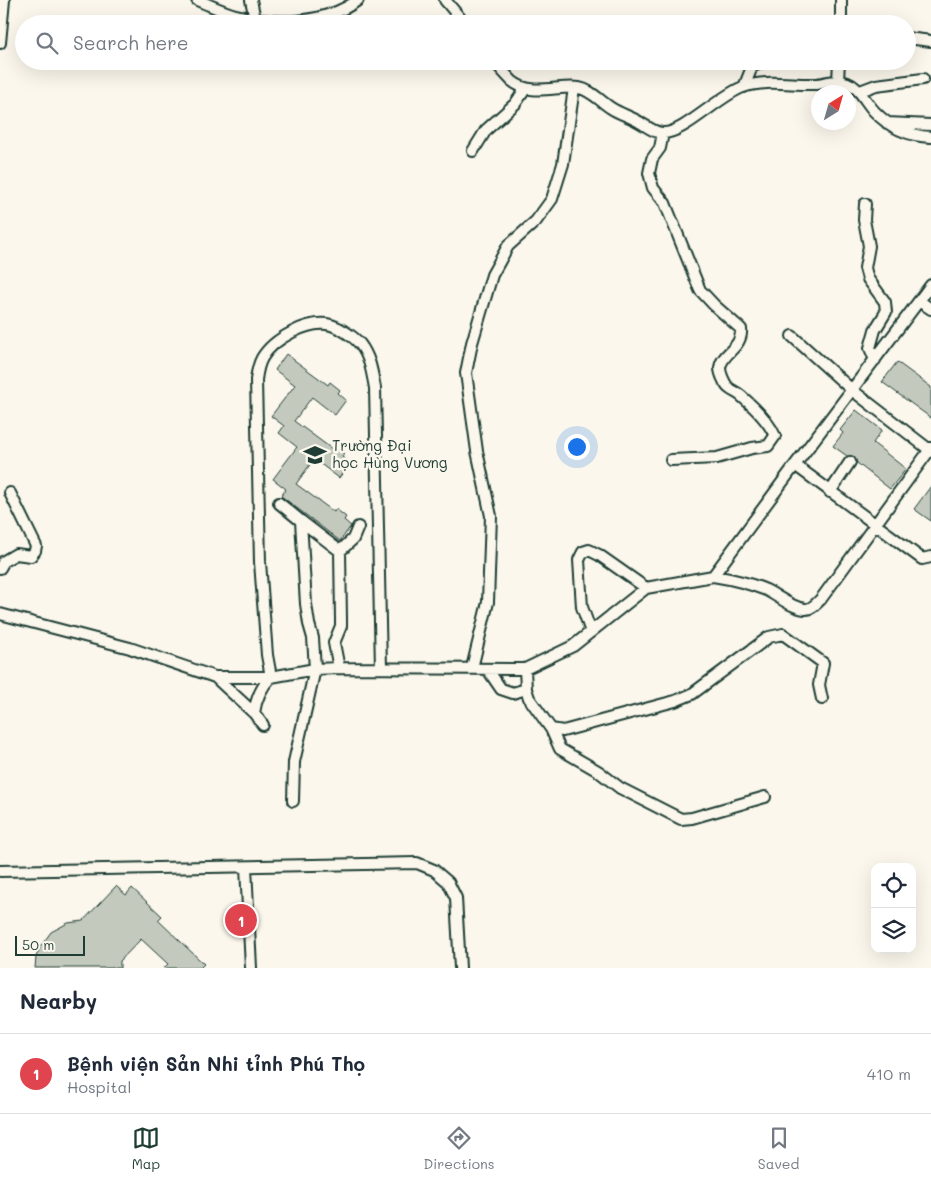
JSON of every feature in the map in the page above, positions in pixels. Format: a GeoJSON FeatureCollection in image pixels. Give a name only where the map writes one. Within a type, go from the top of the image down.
{"type":"FeatureCollection","features":[{"type":"Feature","properties":{"kind":"street"},"geometry":{"type":"LineString","coordinates":[[0,43],[4,0]]}},
{"type":"Feature","properties":{"kind":"street"},"geometry":{"type":"LineString","coordinates":[[197,0],[235,15]]}},
{"type":"Feature","properties":{"kind":"street"},"geometry":{"type":"LineString","coordinates":[[251,0],[253,15]]}},
{"type":"Feature","properties":{"kind":"street"},"geometry":{"type":"LineString","coordinates":[[444,0],[457,15]]}},
{"type":"Feature","properties":{"kind":"street"},"geometry":{"type":"LineString","coordinates":[[841,0],[841,15]]}},
{"type":"Feature","properties":{"kind":"street"},"geometry":{"type":"LineString","coordinates":[[323,15],[356,1]]}},
{"type":"Feature","properties":{"kind":"street"},"geometry":{"type":"LineString","coordinates":[[916,39],[931,41]]}},
{"type":"Feature","properties":{"kind":"street"},"geometry":{"type":"LineString","coordinates":[[502,70],[513,82],[526,88],[538,90],[580,88],[654,132],[663,133],[673,131],[682,126],[717,101],[744,87],[773,83],[816,84],[838,81],[850,84],[860,91],[872,110],[900,131],[917,137],[931,137]]}},
{"type":"Feature","properties":{"kind":"street"},"geometry":{"type":"LineString","coordinates":[[744,87],[751,70]]}},
{"type":"Feature","properties":{"kind":"street"},"geometry":{"type":"LineString","coordinates":[[838,81],[839,70]]}},
{"type":"Feature","properties":{"kind":"street"},"geometry":{"type":"LineString","coordinates":[[860,91],[876,85],[923,79]]}},
{"type":"Feature","properties":{"kind":"street"},"geometry":{"type":"LineString","coordinates":[[473,151],[486,130],[515,104],[526,88]]}},
{"type":"Feature","properties":{"kind":"street"},"geometry":{"type":"LineString","coordinates":[[472,668],[488,602],[490,516],[477,451],[466,373],[472,343],[492,275],[508,246],[536,222],[552,198],[563,164],[574,88]]}},
{"type":"Feature","properties":{"kind":"street"},"geometry":{"type":"LineString","coordinates":[[886,122],[931,125]]}},
{"type":"Feature","properties":{"kind":"street"},"geometry":{"type":"LineString","coordinates":[[663,133],[660,148],[652,159],[648,173],[654,188],[665,203],[700,290],[741,329],[737,345],[720,365],[720,371],[727,386],[739,394],[760,414],[772,428],[775,436],[768,446],[717,458],[671,460]]}},
{"type":"Feature","properties":{"kind":"street"},"geometry":{"type":"LineString","coordinates":[[865,204],[864,220],[869,246],[865,268],[868,279],[885,302],[886,312],[875,330],[870,348],[874,360]]}},
{"type":"Feature","properties":{"kind":"street"},"geometry":{"type":"LineString","coordinates":[[713,576],[931,286]]}},
{"type":"Feature","properties":{"kind":"street"},"geometry":{"type":"LineString","coordinates":[[919,301],[931,309]]}},
{"type":"Feature","properties":{"kind":"street"},"geometry":{"type":"LineString","coordinates":[[271,677],[267,655],[260,562],[257,368],[270,348],[284,336],[314,325],[331,325],[346,333],[360,344],[371,363],[375,388],[381,668]]}},
{"type":"Feature","properties":{"kind":"street"},"geometry":{"type":"LineString","coordinates":[[0,614],[130,648],[216,677],[271,677],[315,669],[339,668],[525,669],[573,646],[646,588],[713,576],[744,581],[804,610],[810,609],[821,599],[931,450],[852,390],[792,336]]}},
{"type":"Feature","properties":{"kind":"street"},"geometry":{"type":"LineString","coordinates":[[830,492],[850,462]]}},
{"type":"Feature","properties":{"kind":"street"},"geometry":{"type":"LineString","coordinates":[[795,465],[922,559],[931,557]]}},
{"type":"Feature","properties":{"kind":"street"},"geometry":{"type":"LineString","coordinates":[[0,568],[4,561],[16,554],[31,556],[35,552],[36,546],[10,493]]}},
{"type":"Feature","properties":{"kind":"street"},"geometry":{"type":"LineString","coordinates":[[279,503],[340,551]]}},
{"type":"Feature","properties":{"kind":"street"},"geometry":{"type":"LineString","coordinates":[[293,801],[294,762],[315,669],[313,638],[306,604],[301,521]]}},
{"type":"Feature","properties":{"kind":"street"},"geometry":{"type":"LineString","coordinates":[[340,551],[353,540],[358,527]]}},
{"type":"Feature","properties":{"kind":"street"},"geometry":{"type":"LineString","coordinates":[[591,632],[582,607],[579,560],[582,552],[589,550],[646,588]]}},
{"type":"Feature","properties":{"kind":"street"},"geometry":{"type":"LineString","coordinates":[[339,668],[334,643],[341,619],[340,551]]}},
{"type":"Feature","properties":{"kind":"street"},"geometry":{"type":"LineString","coordinates":[[551,729],[563,730],[675,701],[692,694],[769,637],[783,634],[823,663],[820,685],[822,698]]}},
{"type":"Feature","properties":{"kind":"street"},"geometry":{"type":"LineString","coordinates":[[525,669],[526,689],[529,698],[551,729],[560,749],[620,788],[680,819],[692,818],[765,797]]}},
{"type":"Feature","properties":{"kind":"street"},"geometry":{"type":"LineString","coordinates":[[488,670],[500,689],[514,693],[526,689]]}},
{"type":"Feature","properties":{"kind":"street"},"geometry":{"type":"LineString","coordinates":[[216,677],[254,713],[263,725]]}},
{"type":"Feature","properties":{"kind":"street"},"geometry":{"type":"LineString","coordinates":[[254,713],[256,702],[264,684],[271,677]]}},
{"type":"Feature","properties":{"kind":"street"},"geometry":{"type":"LineString","coordinates":[[0,871],[417,863],[434,870],[448,882],[456,898],[460,968]]}},
{"type":"Feature","properties":{"kind":"street"},"geometry":{"type":"LineString","coordinates":[[246,867],[251,968]]}},
{"type":"Feature","properties":{"kind":"building"},"geometry":{"type":"Polygon","coordinates":[[[286,354],[328,385],[330,382],[340,390],[338,393],[346,400],[335,415],[312,397],[294,421],[332,449],[334,446],[344,454],[342,457],[350,463],[339,478],[314,459],[296,484],[334,512],[336,509],[346,517],[344,520],[351,526],[340,541],[281,496],[286,489],[273,479],[297,447],[279,433],[284,426],[271,416],[295,385],[275,370],[286,354]]]}},
{"type":"Feature","properties":{"kind":"building"},"geometry":{"type":"Polygon","coordinates":[[[897,362],[931,387],[931,418],[882,382],[897,362]]]}},
{"type":"Feature","properties":{"kind":"building"},"geometry":{"type":"Polygon","coordinates":[[[856,410],[882,430],[873,443],[906,469],[890,489],[857,463],[854,457],[847,456],[833,446],[843,433],[840,430],[856,410]]]}},
{"type":"Feature","properties":{"kind":"building"},"geometry":{"type":"Polygon","coordinates":[[[931,486],[931,521],[914,509],[931,486]]]}},
{"type":"Feature","properties":{"kind":"building"},"geometry":{"type":"Polygon","coordinates":[[[116,886],[126,895],[132,888],[162,916],[158,920],[204,964],[200,968],[164,968],[168,964],[141,939],[120,961],[120,968],[35,968],[36,957],[40,947],[51,932],[68,923],[83,921],[116,886]]]}},
{"type":"Feature","properties":{"kind":"place","name":"Trường Đại học Hùng Vương"},"geometry":{"type":"Point","coordinates":[315,455]}},
{"type":"Feature","properties":{"kind":"place","name":"Bệnh viện Sản Nhi tỉnh Phú Thọ"},"geometry":{"type":"Point","coordinates":[241,920]}}]}
